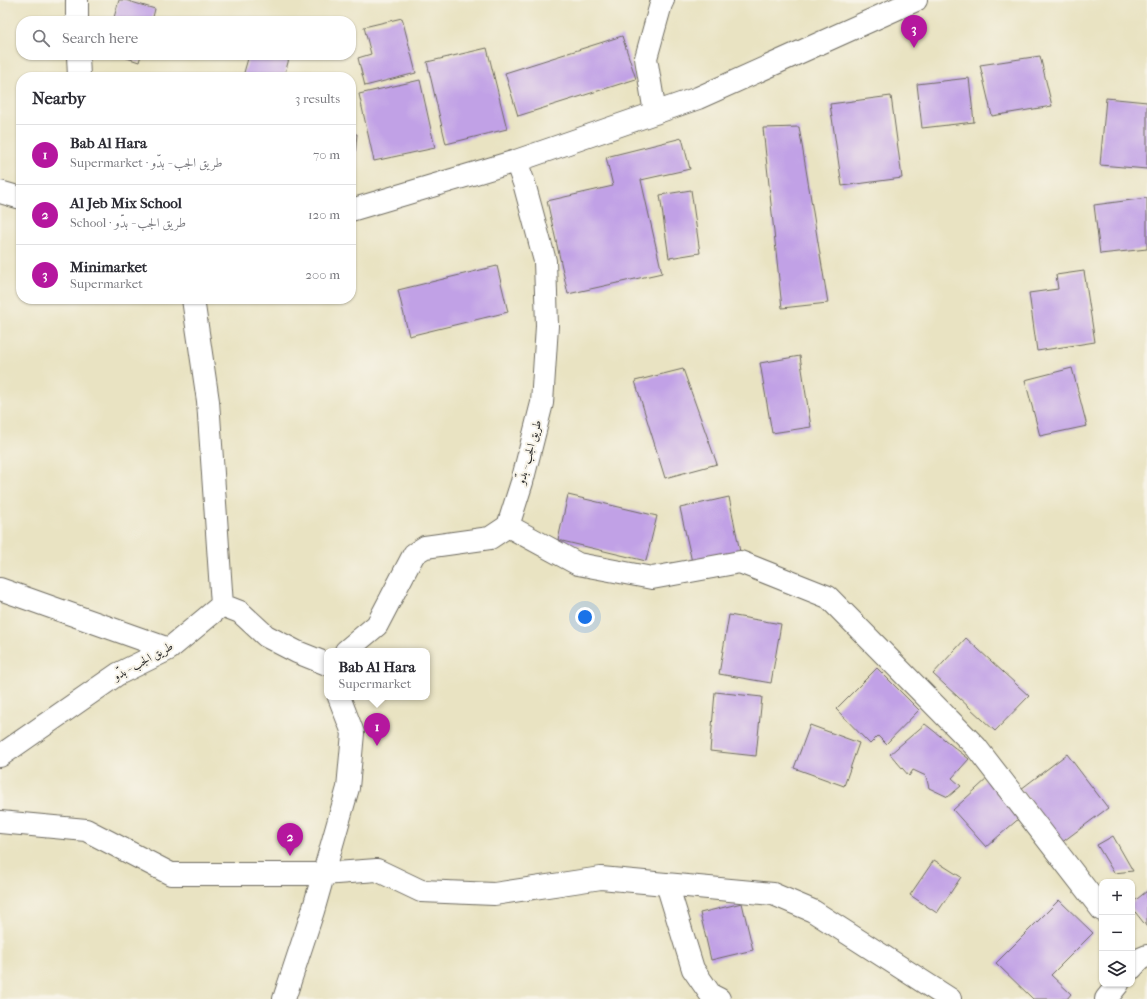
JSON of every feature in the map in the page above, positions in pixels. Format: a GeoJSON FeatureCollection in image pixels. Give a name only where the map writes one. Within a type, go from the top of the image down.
{"type":"FeatureCollection","features":[{"type":"Feature","properties":{"kind":"street"},"geometry":{"type":"LineString","coordinates":[[77,0],[77,16]]}},
{"type":"Feature","properties":{"kind":"street"},"geometry":{"type":"LineString","coordinates":[[655,113],[646,58],[663,0]]}},
{"type":"Feature","properties":{"kind":"street"},"geometry":{"type":"LineString","coordinates":[[356,209],[516,161],[698,98],[916,0]]}},
{"type":"Feature","properties":{"kind":"street"},"geometry":{"type":"LineString","coordinates":[[78,60],[79,72]]}},
{"type":"Feature","properties":{"kind":"street","name":"طريق الجب - بدّو"},"geometry":{"type":"LineString","coordinates":[[508,526],[522,482],[542,403],[547,326],[545,261],[524,183],[516,161]]}},
{"type":"Feature","properties":{"kind":"street"},"geometry":{"type":"LineString","coordinates":[[0,192],[16,197]]}},
{"type":"Feature","properties":{"kind":"street"},"geometry":{"type":"LineString","coordinates":[[194,304],[208,400],[222,605],[240,612],[266,636],[324,664]]}},
{"type":"Feature","properties":{"kind":"street"},"geometry":{"type":"LineString","coordinates":[[350,648],[377,625],[414,554],[425,547],[490,538],[508,526],[578,564],[652,578],[740,562],[828,597],[976,747],[1099,906]]}},
{"type":"Feature","properties":{"kind":"street"},"geometry":{"type":"LineString","coordinates":[[0,589],[169,649]]}},
{"type":"Feature","properties":{"kind":"street","name":"طريق الجب - بدّو"},"geometry":{"type":"LineString","coordinates":[[0,756],[118,674],[169,649],[222,605]]}},
{"type":"Feature","properties":{"kind":"street"},"geometry":{"type":"LineString","coordinates":[[284,999],[313,911],[348,788],[353,733],[340,700]]}},
{"type":"Feature","properties":{"kind":"street"},"geometry":{"type":"LineString","coordinates":[[0,822],[86,830],[171,874],[323,874],[377,870],[421,892],[494,894],[601,878],[774,894],[813,911],[950,999]]}},
{"type":"Feature","properties":{"kind":"street"},"geometry":{"type":"LineString","coordinates":[[667,884],[693,969],[711,995],[718,999]]}},
{"type":"Feature","properties":{"kind":"street"},"geometry":{"type":"LineString","coordinates":[[1106,999],[1116,987]]}},
{"type":"Feature","properties":{"kind":"building"},"geometry":{"type":"Polygon","coordinates":[[[119,0],[125,0],[155,9],[153,16],[114,16],[119,0]]]}},
{"type":"Feature","properties":{"kind":"building"},"geometry":{"type":"Polygon","coordinates":[[[402,18],[416,73],[365,86],[358,58],[371,54],[364,27],[402,18]]]}},
{"type":"Feature","properties":{"kind":"building"},"geometry":{"type":"Polygon","coordinates":[[[622,36],[636,79],[518,116],[505,73],[622,36]]]}},
{"type":"Feature","properties":{"kind":"building"},"geometry":{"type":"Polygon","coordinates":[[[487,48],[507,129],[446,144],[427,62],[487,48]]]}},
{"type":"Feature","properties":{"kind":"building"},"geometry":{"type":"Polygon","coordinates":[[[1040,56],[1052,106],[992,116],[980,65],[1040,56]]]}},
{"type":"Feature","properties":{"kind":"building"},"geometry":{"type":"Polygon","coordinates":[[[248,60],[289,60],[285,72],[244,72],[248,60]]]}},
{"type":"Feature","properties":{"kind":"building"},"geometry":{"type":"Polygon","coordinates":[[[969,78],[974,122],[922,128],[917,84],[969,78]]]}},
{"type":"Feature","properties":{"kind":"building"},"geometry":{"type":"Polygon","coordinates":[[[420,80],[435,148],[374,161],[359,94],[420,80]]]}},
{"type":"Feature","properties":{"kind":"building"},"geometry":{"type":"Polygon","coordinates":[[[891,96],[902,178],[842,186],[830,104],[891,96]]]}},
{"type":"Feature","properties":{"kind":"building"},"geometry":{"type":"Polygon","coordinates":[[[1106,98],[1147,102],[1147,169],[1100,165],[1106,98]]]}},
{"type":"Feature","properties":{"kind":"building"},"geometry":{"type":"Polygon","coordinates":[[[799,127],[828,303],[782,308],[763,128],[799,127]]]}},
{"type":"Feature","properties":{"kind":"building"},"geometry":{"type":"Polygon","coordinates":[[[682,138],[690,169],[641,180],[662,273],[568,294],[547,201],[613,186],[606,157],[682,138]]]}},
{"type":"Feature","properties":{"kind":"building"},"geometry":{"type":"Polygon","coordinates":[[[691,190],[700,253],[669,258],[660,195],[691,190]]]}},
{"type":"Feature","properties":{"kind":"building"},"geometry":{"type":"Polygon","coordinates":[[[1147,198],[1147,249],[1100,254],[1094,205],[1147,198]]]}},
{"type":"Feature","properties":{"kind":"building"},"geometry":{"type":"Polygon","coordinates":[[[497,266],[508,312],[409,336],[398,290],[497,266]]]}},
{"type":"Feature","properties":{"kind":"building"},"geometry":{"type":"Polygon","coordinates":[[[1084,271],[1095,342],[1037,351],[1029,293],[1058,289],[1056,275],[1084,271]]]}},
{"type":"Feature","properties":{"kind":"building"},"geometry":{"type":"Polygon","coordinates":[[[800,356],[811,427],[772,433],[760,363],[800,356]]]}},
{"type":"Feature","properties":{"kind":"building"},"geometry":{"type":"Polygon","coordinates":[[[1072,368],[1087,426],[1040,436],[1025,380],[1072,368]]]}},
{"type":"Feature","properties":{"kind":"building"},"geometry":{"type":"Polygon","coordinates":[[[683,369],[717,464],[665,478],[635,381],[683,369]]]}},
{"type":"Feature","properties":{"kind":"building"},"geometry":{"type":"Polygon","coordinates":[[[568,495],[657,516],[646,561],[558,540],[568,495]]]}},
{"type":"Feature","properties":{"kind":"building"},"geometry":{"type":"Polygon","coordinates":[[[729,497],[740,552],[692,562],[680,508],[729,497]]]}},
{"type":"Feature","properties":{"kind":"building"},"geometry":{"type":"Polygon","coordinates":[[[729,615],[781,624],[771,683],[719,674],[729,615]]]}},
{"type":"Feature","properties":{"kind":"building"},"geometry":{"type":"Polygon","coordinates":[[[966,638],[1029,696],[995,731],[933,674],[966,638]]]}},
{"type":"Feature","properties":{"kind":"building"},"geometry":{"type":"Polygon","coordinates":[[[877,668],[919,710],[886,744],[878,736],[870,744],[836,709],[877,668]]]}},
{"type":"Feature","properties":{"kind":"building"},"geometry":{"type":"Polygon","coordinates":[[[715,692],[762,697],[756,756],[710,751],[715,692]]]}},
{"type":"Feature","properties":{"kind":"building"},"geometry":{"type":"Polygon","coordinates":[[[925,724],[969,759],[952,778],[961,786],[948,797],[929,788],[926,776],[913,770],[909,776],[890,754],[925,724]]]}},
{"type":"Feature","properties":{"kind":"building"},"geometry":{"type":"Polygon","coordinates":[[[810,725],[859,743],[844,786],[794,768],[810,725]]]}},
{"type":"Feature","properties":{"kind":"building"},"geometry":{"type":"Polygon","coordinates":[[[1067,754],[1108,808],[1061,843],[1021,789],[1067,754]]]}},
{"type":"Feature","properties":{"kind":"building"},"geometry":{"type":"Polygon","coordinates":[[[988,778],[1022,816],[986,847],[953,810],[988,778]]]}},
{"type":"Feature","properties":{"kind":"building"},"geometry":{"type":"Polygon","coordinates":[[[1113,836],[1133,871],[1114,873],[1097,845],[1113,836]]]}},
{"type":"Feature","properties":{"kind":"building"},"geometry":{"type":"Polygon","coordinates":[[[934,860],[961,877],[937,913],[910,895],[934,860]]]}},
{"type":"Feature","properties":{"kind":"building"},"geometry":{"type":"Polygon","coordinates":[[[1147,891],[1147,927],[1135,912],[1135,901],[1147,891]]]}},
{"type":"Feature","properties":{"kind":"building"},"geometry":{"type":"Polygon","coordinates":[[[1059,900],[1093,933],[1051,975],[1071,994],[1067,999],[1033,999],[996,963],[1059,900]]]}},
{"type":"Feature","properties":{"kind":"building"},"geometry":{"type":"Polygon","coordinates":[[[742,903],[753,950],[711,960],[700,913],[742,903]]]}},
{"type":"Feature","properties":{"kind":"place","name":"Minimarket"},"geometry":{"type":"Point","coordinates":[914,48]}},
{"type":"Feature","properties":{"kind":"place","name":"Bab Al Hara"},"geometry":{"type":"Point","coordinates":[377,746]}},
{"type":"Feature","properties":{"kind":"place","name":"Al Jeb Mix School"},"geometry":{"type":"Point","coordinates":[290,856]}}]}
